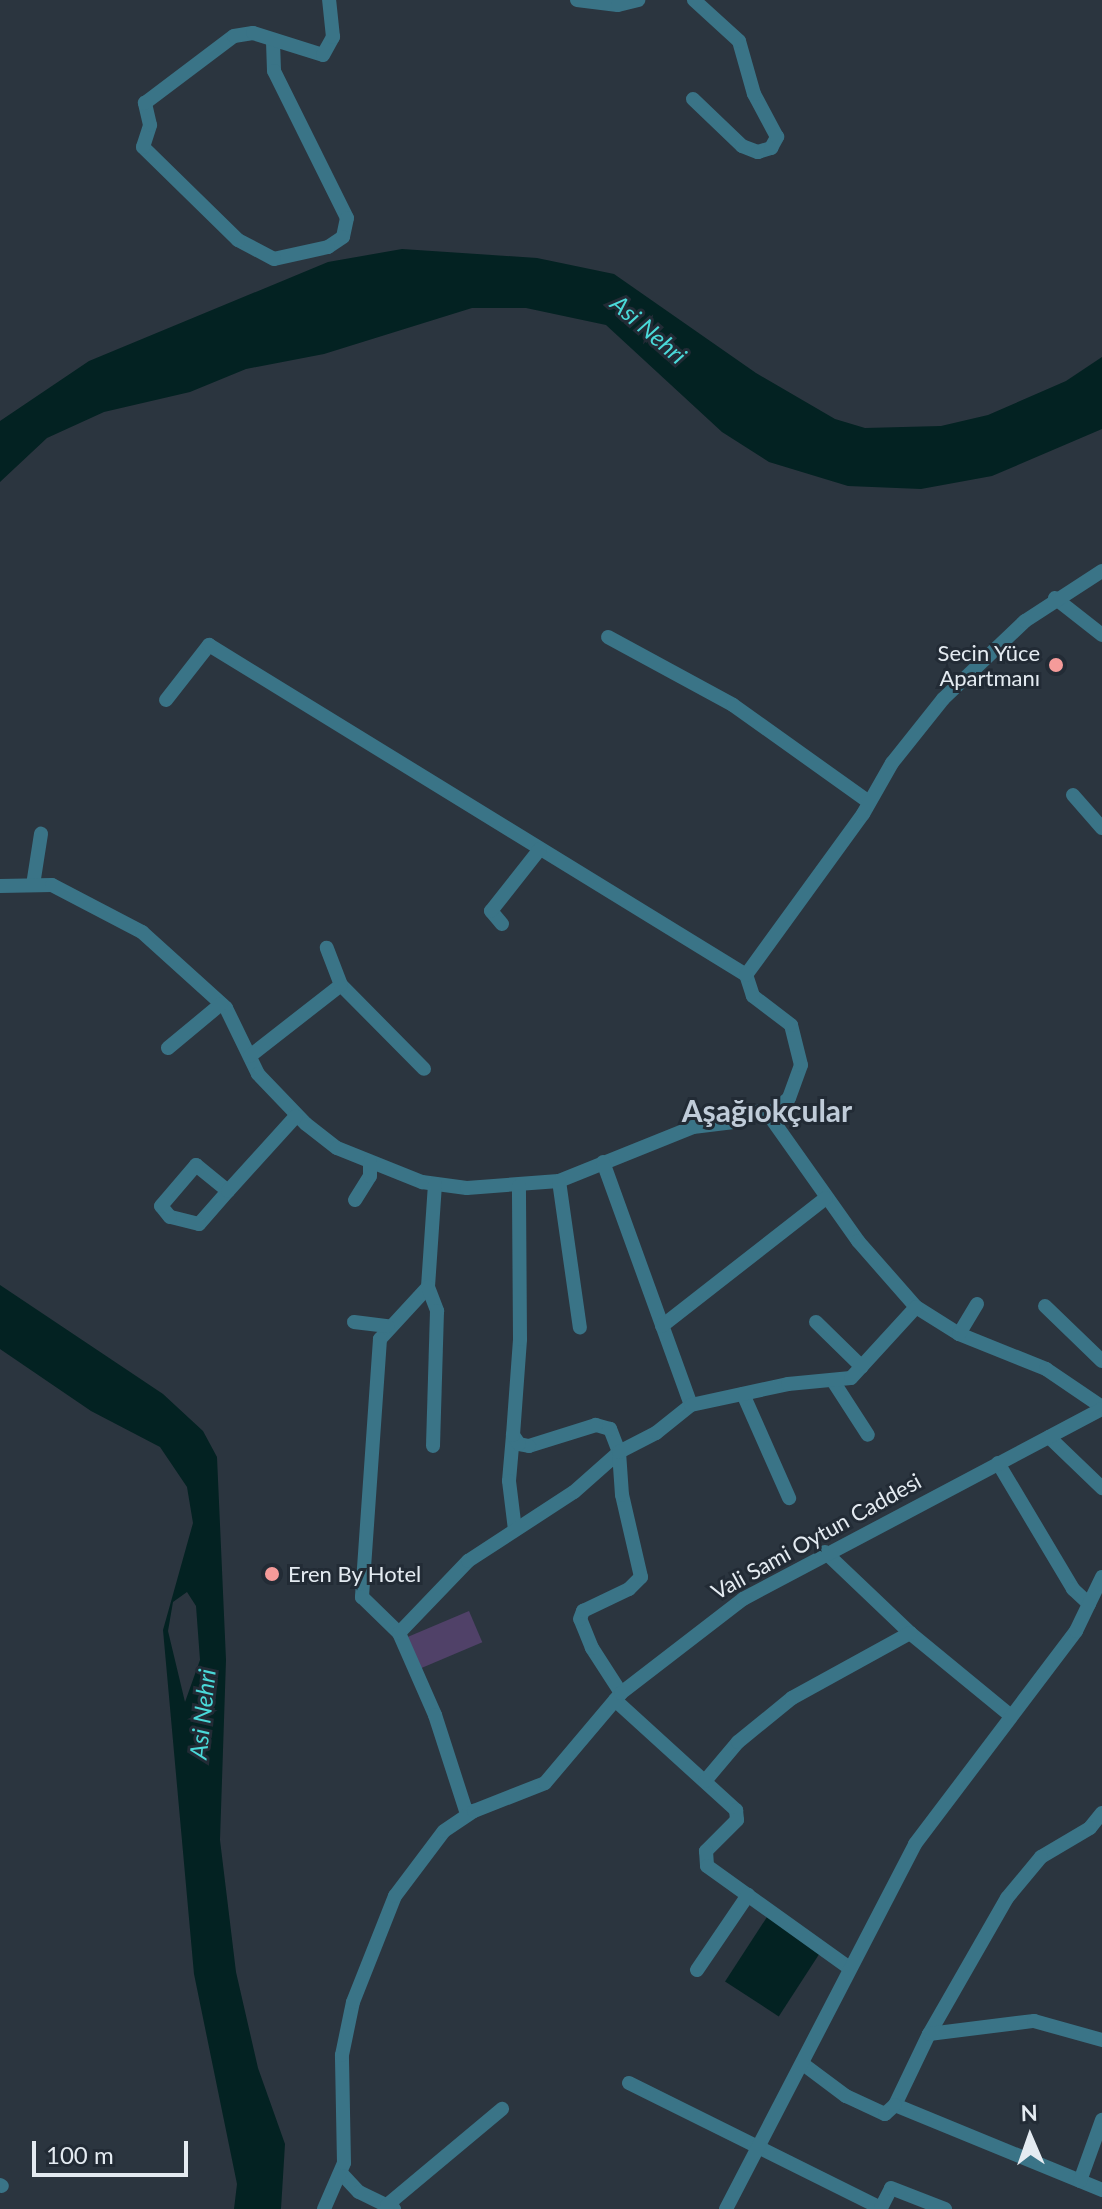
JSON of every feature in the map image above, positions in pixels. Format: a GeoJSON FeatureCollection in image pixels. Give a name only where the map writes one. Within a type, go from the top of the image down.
{"type":"FeatureCollection","features":[{"type":"Feature","properties":{"kind":"street"},"geometry":{"type":"LineString","coordinates":[[273,42],[274,71],[347,218],[343,237],[328,247],[274,259],[238,240],[143,147],[150,125],[145,103],[155,92],[234,36],[253,33],[273,42],[323,55],[333,37],[329,0]]}},
{"type":"Feature","properties":{"kind":"street"},"geometry":{"type":"LineString","coordinates":[[577,0],[618,5],[638,0]]}},
{"type":"Feature","properties":{"kind":"street"},"geometry":{"type":"LineString","coordinates":[[693,99],[742,146],[758,152],[771,148],[777,137],[754,94],[739,41],[694,0]]}},
{"type":"Feature","properties":{"kind":"street"},"geometry":{"type":"LineString","coordinates":[[746,975],[869,802],[892,763],[943,699],[979,660],[1055,598],[1102,571]]}},
{"type":"Feature","properties":{"kind":"street"},"geometry":{"type":"LineString","coordinates":[[1055,598],[1102,635]]}},
{"type":"Feature","properties":{"kind":"street"},"geometry":{"type":"LineString","coordinates":[[608,637],[733,705],[869,802]]}},
{"type":"Feature","properties":{"kind":"street"},"geometry":{"type":"LineString","coordinates":[[166,700],[209,645],[746,975],[753,996],[791,1025],[801,1065],[789,1098],[767,1116]]}},
{"type":"Feature","properties":{"kind":"street"},"geometry":{"type":"LineString","coordinates":[[1073,795],[1102,828]]}},
{"type":"Feature","properties":{"kind":"street"},"geometry":{"type":"LineString","coordinates":[[33,885],[41,834]]}},
{"type":"Feature","properties":{"kind":"street"},"geometry":{"type":"LineString","coordinates":[[502,924],[491,911],[540,849]]}},
{"type":"Feature","properties":{"kind":"street"},"geometry":{"type":"LineString","coordinates":[[0,886],[52,885],[142,932],[221,1004],[258,1074],[296,1116],[337,1148],[435,1184],[519,1186],[559,1181],[693,1127],[732,1122],[760,1111],[767,1116],[826,1198],[916,1307],[959,1334],[1046,1369],[1102,1408]]}},
{"type":"Feature","properties":{"kind":"street"},"geometry":{"type":"LineString","coordinates":[[327,948],[341,985],[424,1069]]}},
{"type":"Feature","properties":{"kind":"street"},"geometry":{"type":"LineString","coordinates":[[250,1056],[341,985]]}},
{"type":"Feature","properties":{"kind":"street"},"geometry":{"type":"LineString","coordinates":[[168,1048],[221,1004]]}},
{"type":"Feature","properties":{"kind":"street"},"geometry":{"type":"LineString","coordinates":[[228,1191],[196,1165],[164,1199],[162,1212],[199,1224],[296,1116]]}},
{"type":"Feature","properties":{"kind":"street"},"geometry":{"type":"LineString","coordinates":[[355,1200],[370,1176],[370,1162]]}},
{"type":"Feature","properties":{"kind":"street"},"geometry":{"type":"LineString","coordinates":[[603,1162],[691,1405]]}},
{"type":"Feature","properties":{"kind":"street"},"geometry":{"type":"LineString","coordinates":[[559,1181],[580,1328]]}},
{"type":"Feature","properties":{"kind":"street"},"geometry":{"type":"LineString","coordinates":[[433,1446],[437,1311],[428,1287],[435,1184]]}},
{"type":"Feature","properties":{"kind":"street"},"geometry":{"type":"LineString","coordinates":[[515,1530],[509,1481],[519,1354],[519,1186]]}},
{"type":"Feature","properties":{"kind":"street"},"geometry":{"type":"LineString","coordinates":[[662,1326],[826,1198]]}},
{"type":"Feature","properties":{"kind":"street"},"geometry":{"type":"LineString","coordinates":[[428,1287],[388,1326],[380,1339],[362,1597],[399,1633],[435,1715],[467,1814]]}},
{"type":"Feature","properties":{"kind":"street"},"geometry":{"type":"LineString","coordinates":[[959,1334],[977,1304]]}},
{"type":"Feature","properties":{"kind":"street"},"geometry":{"type":"LineString","coordinates":[[1045,1306],[1102,1361]]}},
{"type":"Feature","properties":{"kind":"street"},"geometry":{"type":"LineString","coordinates":[[399,1633],[468,1561],[574,1492],[619,1452],[656,1433],[691,1405],[851,1378],[916,1307]]}},
{"type":"Feature","properties":{"kind":"street"},"geometry":{"type":"LineString","coordinates":[[354,1322],[388,1326]]}},
{"type":"Feature","properties":{"kind":"street"},"geometry":{"type":"LineString","coordinates":[[816,1322],[862,1367]]}},
{"type":"Feature","properties":{"kind":"street"},"geometry":{"type":"LineString","coordinates":[[833,1381],[868,1435]]}},
{"type":"Feature","properties":{"kind":"street"},"geometry":{"type":"LineString","coordinates":[[743,1394],[789,1498]]}},
{"type":"Feature","properties":{"kind":"street","name":"Vali Sami Oytun Caddesi"},"geometry":{"type":"LineString","coordinates":[[324,2209],[341,2173],[342,2055],[357,1990],[400,1888],[431,1844],[467,1814],[545,1783],[618,1697],[715,1618],[825,1552],[1102,1408]]}},
{"type":"Feature","properties":{"kind":"street"},"geometry":{"type":"LineString","coordinates":[[603,1411],[619,1452],[622,1495],[641,1577],[629,1589],[583,1611],[580,1619],[592,1648],[618,1697],[736,1810],[737,1820],[706,1851],[707,1866],[848,1967]]}},
{"type":"Feature","properties":{"kind":"street"},"geometry":{"type":"LineString","coordinates":[[513,1435],[519,1444],[529,1446],[565,1429],[596,1425],[610,1429]]}},
{"type":"Feature","properties":{"kind":"street"},"geometry":{"type":"LineString","coordinates":[[1049,1437],[1102,1488]]}},
{"type":"Feature","properties":{"kind":"street"},"geometry":{"type":"LineString","coordinates":[[998,1463],[1073,1589],[1095,1604]]}},
{"type":"Feature","properties":{"kind":"street"},"geometry":{"type":"LineString","coordinates":[[825,1552],[910,1633],[1010,1715]]}},
{"type":"Feature","properties":{"kind":"street"},"geometry":{"type":"LineString","coordinates":[[726,2209],[760,2152],[848,1967],[915,1844],[1095,1604],[1102,1577]]}},
{"type":"Feature","properties":{"kind":"street"},"geometry":{"type":"LineString","coordinates":[[705,1781],[738,1742],[792,1698],[910,1633]]}},
{"type":"Feature","properties":{"kind":"street"},"geometry":{"type":"LineString","coordinates":[[803,2064],[846,2096],[885,2114],[895,2105],[929,2034],[1007,1898],[1041,1857],[1090,1828],[1102,1813]]}},
{"type":"Feature","properties":{"kind":"street"},"geometry":{"type":"LineString","coordinates":[[697,1970],[748,1895]]}},
{"type":"Feature","properties":{"kind":"street"},"geometry":{"type":"LineString","coordinates":[[929,2034],[1034,2021],[1102,2040]]}},
{"type":"Feature","properties":{"kind":"street"},"geometry":{"type":"LineString","coordinates":[[629,2083],[760,2152],[881,2208],[891,2188],[945,2209]]}},
{"type":"Feature","properties":{"kind":"street"},"geometry":{"type":"LineString","coordinates":[[895,2105],[1102,2190]]}},
{"type":"Feature","properties":{"kind":"street"},"geometry":{"type":"LineString","coordinates":[[341,2173],[359,2192],[390,2207],[502,2109]]}},
{"type":"Feature","properties":{"kind":"street"},"geometry":{"type":"LineString","coordinates":[[1080,2181],[1102,2120]]}},
{"type":"Feature","properties":{"kind":"shaded area"},"geometry":{"type":"Polygon","coordinates":[[[469,1611],[482,1642],[420,1669],[406,1638],[469,1611]]]}},
{"type":"Feature","properties":{"kind":"water","name":"Asi Nehri"},"geometry":{"type":"Polygon","coordinates":[[[402,249],[537,258],[614,274],[756,373],[835,419],[865,428],[941,426],[988,415],[1066,381],[1102,357],[1102,429],[992,476],[921,489],[848,486],[769,462],[722,432],[606,325],[526,308],[472,308],[324,354],[246,369],[190,392],[104,412],[47,438],[0,482],[0,421],[89,361],[328,262],[402,249]]]}},
{"type":"Feature","properties":{"kind":"water","name":"Asi Nehri"},"geometry":{"type":"Polygon","coordinates":[[[0,1285],[163,1394],[203,1431],[217,1457],[226,1660],[220,1840],[236,1972],[258,2068],[285,2144],[281,2209],[234,2209],[237,2184],[194,1974],[163,1630],[193,1523],[187,1487],[160,1447],[91,1411],[0,1349],[0,1285]],[[187,1592],[173,1602],[168,1631],[185,1702],[200,1660],[196,1606],[187,1592]]]}},
{"type":"Feature","properties":{"kind":"water"},"geometry":{"type":"Polygon","coordinates":[[[767,1917],[821,1952],[779,2016],[725,1982],[767,1917]]]}},
{"type":"Feature","properties":{"kind":"place","name":"Secin Yüce Apartmanı"},"geometry":{"type":"Point","coordinates":[1056,665]}},
{"type":"Feature","properties":{"kind":"place","name":"Eren By Hotel"},"geometry":{"type":"Point","coordinates":[272,1574]}},
{"type":"Feature","properties":{"kind":"district","name":"Aşağıokçular"},"geometry":{"type":"Point","coordinates":[767,1110]}}]}
